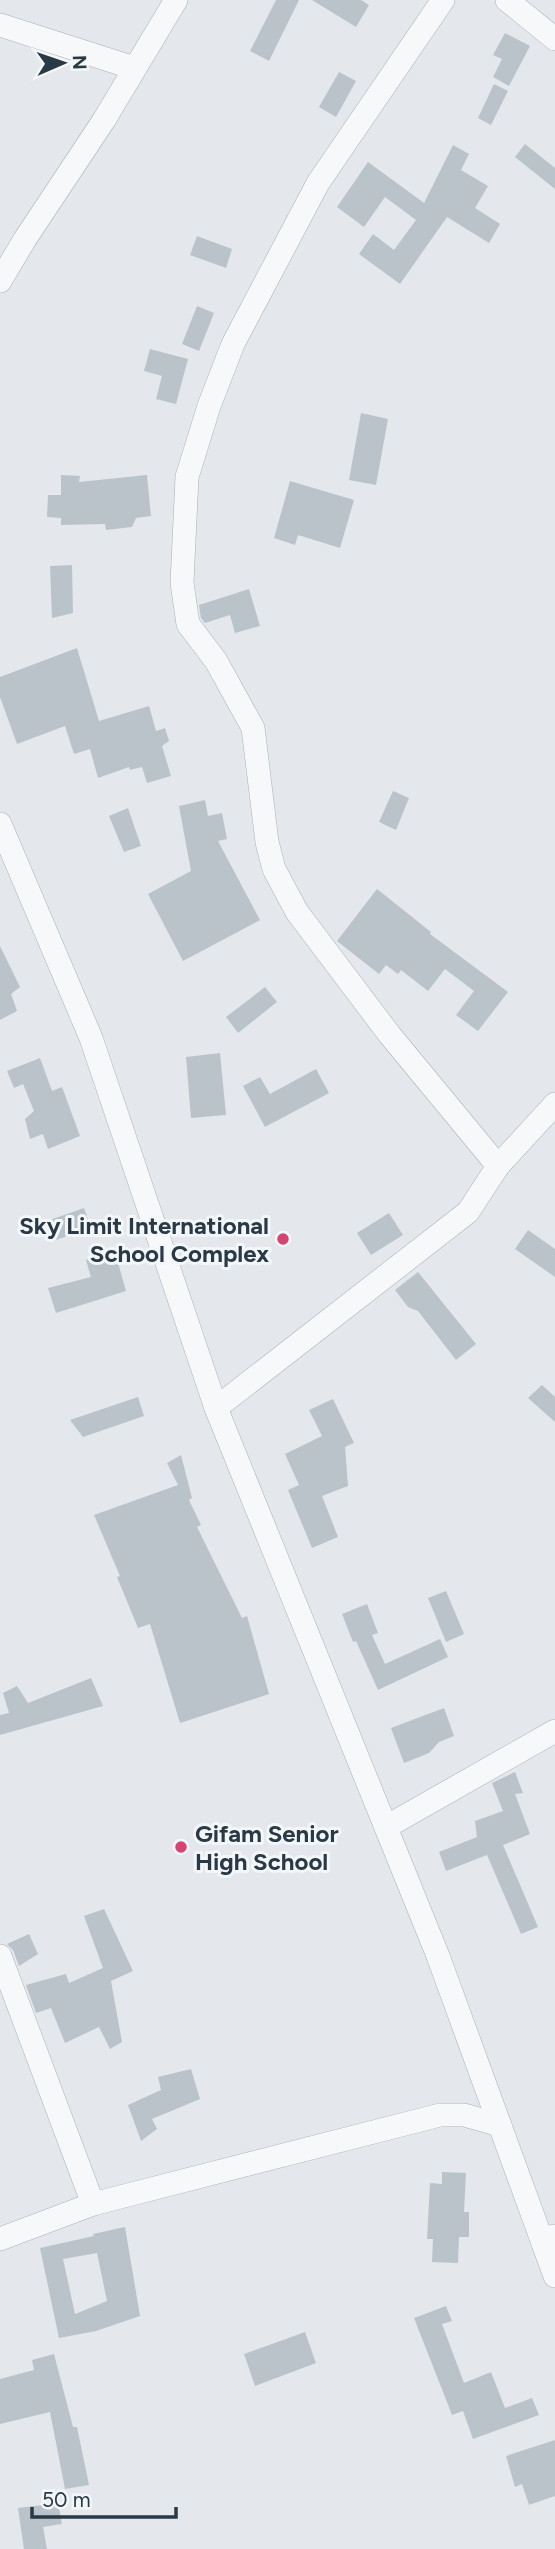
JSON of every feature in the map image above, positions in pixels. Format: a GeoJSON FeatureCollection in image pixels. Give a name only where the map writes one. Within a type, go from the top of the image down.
{"type":"FeatureCollection","features":[{"type":"Feature","properties":{"kind":"street"},"geometry":{"type":"LineString","coordinates":[[0,281],[104,120],[176,0]]}},
{"type":"Feature","properties":{"kind":"street"},"geometry":{"type":"LineString","coordinates":[[443,0],[318,183],[233,344],[209,406],[187,477],[182,583],[188,624],[216,661],[253,728],[267,842],[274,869],[291,901],[389,1034],[498,1166]]}},
{"type":"Feature","properties":{"kind":"street"},"geometry":{"type":"LineString","coordinates":[[507,0],[555,39]]}},
{"type":"Feature","properties":{"kind":"street"},"geometry":{"type":"LineString","coordinates":[[0,24],[134,68]]}},
{"type":"Feature","properties":{"kind":"street"},"geometry":{"type":"LineString","coordinates":[[0,824],[91,1038],[216,1408],[438,1956],[500,2125],[549,2241],[555,2276]]}},
{"type":"Feature","properties":{"kind":"street"},"geometry":{"type":"LineString","coordinates":[[216,1408],[468,1212],[498,1166],[555,1104]]}},
{"type":"Feature","properties":{"kind":"street"},"geometry":{"type":"LineString","coordinates":[[386,1827],[555,1731]]}},
{"type":"Feature","properties":{"kind":"street"},"geometry":{"type":"LineString","coordinates":[[0,1956],[93,2204]]}},
{"type":"Feature","properties":{"kind":"street"},"geometry":{"type":"LineString","coordinates":[[0,2239],[93,2204],[440,2115],[464,2115],[500,2125]]}},
{"type":"Feature","properties":{"kind":"building"},"geometry":{"type":"Polygon","coordinates":[[[276,0],[299,0],[269,61],[250,51],[276,0]]]}},
{"type":"Feature","properties":{"kind":"building"},"geometry":{"type":"Polygon","coordinates":[[[312,0],[361,0],[369,5],[356,27],[312,0]]]}},
{"type":"Feature","properties":{"kind":"building"},"geometry":{"type":"Polygon","coordinates":[[[505,33],[530,46],[509,86],[493,77],[502,59],[493,55],[505,33]]]}},
{"type":"Feature","properties":{"kind":"building"},"geometry":{"type":"Polygon","coordinates":[[[339,72],[356,81],[336,117],[319,107],[339,72]]]}},
{"type":"Feature","properties":{"kind":"building"},"geometry":{"type":"Polygon","coordinates":[[[494,84],[508,91],[491,125],[478,118],[494,84]]]}},
{"type":"Feature","properties":{"kind":"building"},"geometry":{"type":"Polygon","coordinates":[[[525,144],[555,168],[555,189],[515,157],[525,144]]]}},
{"type":"Feature","properties":{"kind":"building"},"geometry":{"type":"Polygon","coordinates":[[[453,145],[469,154],[461,170],[488,186],[475,208],[500,224],[489,243],[447,217],[400,284],[359,254],[373,234],[394,250],[416,220],[385,197],[364,227],[337,207],[368,162],[424,203],[453,145]]]}},
{"type":"Feature","properties":{"kind":"building"},"geometry":{"type":"Polygon","coordinates":[[[197,236],[232,249],[226,268],[190,255],[197,236]]]}},
{"type":"Feature","properties":{"kind":"building"},"geometry":{"type":"Polygon","coordinates":[[[197,306],[214,313],[199,351],[182,344],[197,306]]]}},
{"type":"Feature","properties":{"kind":"building"},"geometry":{"type":"Polygon","coordinates":[[[150,349],[188,359],[176,404],[156,399],[162,376],[144,371],[150,349]]]}},
{"type":"Feature","properties":{"kind":"building"},"geometry":{"type":"Polygon","coordinates":[[[361,413],[388,419],[376,485],[349,480],[361,413]]]}},
{"type":"Feature","properties":{"kind":"building"},"geometry":{"type":"Polygon","coordinates":[[[61,475],[80,476],[79,482],[147,475],[151,516],[136,518],[132,527],[106,530],[105,524],[61,525],[61,518],[47,517],[48,495],[61,495],[61,475]]]}},
{"type":"Feature","properties":{"kind":"building"},"geometry":{"type":"Polygon","coordinates":[[[290,481],[354,500],[340,548],[298,535],[295,545],[274,538],[290,481]]]}},
{"type":"Feature","properties":{"kind":"building"},"geometry":{"type":"Polygon","coordinates":[[[72,565],[73,613],[52,618],[50,566],[72,565]]]}},
{"type":"Feature","properties":{"kind":"building"},"geometry":{"type":"Polygon","coordinates":[[[249,589],[260,626],[235,633],[230,615],[205,623],[201,618],[199,605],[249,589]]]}},
{"type":"Feature","properties":{"kind":"building"},"geometry":{"type":"Polygon","coordinates":[[[77,648],[99,721],[149,706],[156,731],[165,728],[169,741],[162,746],[171,776],[147,783],[142,767],[130,770],[129,767],[98,778],[90,749],[74,754],[65,726],[17,744],[0,697],[0,677],[77,648]]]}},
{"type":"Feature","properties":{"kind":"building"},"geometry":{"type":"Polygon","coordinates":[[[393,791],[409,798],[396,830],[379,822],[393,791]]]}},
{"type":"Feature","properties":{"kind":"building"},"geometry":{"type":"Polygon","coordinates":[[[205,800],[208,816],[222,813],[227,839],[218,841],[260,920],[183,961],[148,894],[191,871],[179,806],[205,800]]]}},
{"type":"Feature","properties":{"kind":"building"},"geometry":{"type":"Polygon","coordinates":[[[128,808],[141,846],[124,852],[109,816],[128,808]]]}},
{"type":"Feature","properties":{"kind":"building"},"geometry":{"type":"Polygon","coordinates":[[[377,889],[431,932],[430,934],[508,992],[478,1031],[456,1015],[474,991],[445,969],[428,991],[401,970],[398,974],[386,965],[379,974],[337,941],[377,889]]]}},
{"type":"Feature","properties":{"kind":"building"},"geometry":{"type":"Polygon","coordinates":[[[0,946],[20,987],[11,994],[17,1011],[0,1020],[0,946]]]}},
{"type":"Feature","properties":{"kind":"building"},"geometry":{"type":"Polygon","coordinates":[[[265,987],[277,1002],[238,1033],[226,1017],[265,987]]]}},
{"type":"Feature","properties":{"kind":"building"},"geometry":{"type":"Polygon","coordinates":[[[220,1053],[226,1115],[191,1118],[186,1057],[220,1053]]]}},
{"type":"Feature","properties":{"kind":"building"},"geometry":{"type":"Polygon","coordinates":[[[40,1058],[52,1091],[62,1087],[80,1136],[48,1149],[43,1134],[30,1139],[25,1119],[34,1111],[23,1084],[14,1088],[7,1071],[40,1058]]]}},
{"type":"Feature","properties":{"kind":"building"},"geometry":{"type":"Polygon","coordinates":[[[316,1069],[329,1093],[265,1127],[243,1086],[260,1077],[270,1094],[316,1069]]]}},
{"type":"Feature","properties":{"kind":"building"},"geometry":{"type":"Polygon","coordinates":[[[84,1208],[91,1228],[53,1241],[47,1221],[84,1208]]]}},
{"type":"Feature","properties":{"kind":"building"},"geometry":{"type":"Polygon","coordinates":[[[389,1213],[403,1235],[371,1255],[357,1233],[389,1213]]]}},
{"type":"Feature","properties":{"kind":"building"},"geometry":{"type":"Polygon","coordinates":[[[528,1230],[555,1249],[555,1277],[515,1249],[528,1230]]]}},
{"type":"Feature","properties":{"kind":"building"},"geometry":{"type":"Polygon","coordinates":[[[115,1252],[126,1291],[56,1313],[48,1288],[91,1277],[86,1260],[115,1252]]]}},
{"type":"Feature","properties":{"kind":"building"},"geometry":{"type":"Polygon","coordinates":[[[418,1272],[476,1344],[456,1360],[418,1311],[408,1307],[395,1290],[418,1272]]]}},
{"type":"Feature","properties":{"kind":"building"},"geometry":{"type":"Polygon","coordinates":[[[542,1385],[555,1397],[555,1422],[528,1398],[542,1385]]]}},
{"type":"Feature","properties":{"kind":"building"},"geometry":{"type":"Polygon","coordinates":[[[138,1397],[144,1416],[83,1437],[70,1420],[138,1397]]]}},
{"type":"Feature","properties":{"kind":"building"},"geometry":{"type":"Polygon","coordinates":[[[333,1399],[354,1443],[345,1447],[348,1486],[322,1496],[338,1537],[312,1548],[288,1490],[299,1485],[285,1454],[322,1436],[309,1410],[333,1399]]]}},
{"type":"Feature","properties":{"kind":"building"},"geometry":{"type":"Polygon","coordinates":[[[181,1455],[192,1498],[189,1500],[201,1525],[197,1527],[242,1618],[247,1616],[269,1694],[180,1723],[150,1624],[138,1628],[94,1515],[178,1485],[167,1463],[181,1455]]]}},
{"type":"Feature","properties":{"kind":"building"},"geometry":{"type":"Polygon","coordinates":[[[446,1591],[464,1634],[446,1642],[428,1598],[446,1591]]]}},
{"type":"Feature","properties":{"kind":"building"},"geometry":{"type":"Polygon","coordinates":[[[367,1604],[378,1633],[372,1635],[385,1664],[440,1639],[448,1657],[378,1690],[342,1614],[367,1604]]]}},
{"type":"Feature","properties":{"kind":"building"},"geometry":{"type":"Polygon","coordinates":[[[91,1678],[103,1706],[0,1735],[0,1715],[9,1713],[3,1693],[17,1686],[28,1703],[91,1678]]]}},
{"type":"Feature","properties":{"kind":"building"},"geometry":{"type":"Polygon","coordinates":[[[444,1708],[454,1736],[439,1742],[429,1753],[404,1763],[391,1728],[444,1708]]]}},
{"type":"Feature","properties":{"kind":"building"},"geometry":{"type":"Polygon","coordinates":[[[515,1772],[523,1793],[515,1794],[530,1834],[503,1845],[538,1927],[521,1934],[487,1855],[446,1871],[439,1852],[477,1837],[475,1821],[503,1811],[492,1783],[515,1772]]]}},
{"type":"Feature","properties":{"kind":"building"},"geometry":{"type":"Polygon","coordinates":[[[104,1909],[133,1971],[111,1981],[122,2042],[110,2049],[99,2027],[65,2043],[51,2008],[36,2013],[26,1985],[66,1974],[69,1983],[103,1968],[84,1916],[104,1909]]]}},
{"type":"Feature","properties":{"kind":"building"},"geometry":{"type":"Polygon","coordinates":[[[29,1934],[38,1954],[19,1966],[13,1950],[7,1944],[29,1934]]]}},
{"type":"Feature","properties":{"kind":"building"},"geometry":{"type":"Polygon","coordinates":[[[191,2069],[200,2099],[152,2119],[157,2129],[141,2141],[128,2105],[161,2090],[158,2077],[191,2069]]]}},
{"type":"Feature","properties":{"kind":"building"},"geometry":{"type":"Polygon","coordinates":[[[442,2172],[466,2173],[464,2212],[469,2212],[469,2237],[459,2237],[458,2263],[432,2262],[433,2239],[427,2239],[430,2183],[442,2184],[442,2172]]]}},
{"type":"Feature","properties":{"kind":"building"},"geometry":{"type":"Polygon","coordinates":[[[125,2227],[140,2316],[96,2331],[59,2338],[40,2248],[94,2236],[93,2234],[125,2227]],[[97,2253],[63,2259],[75,2314],[107,2301],[97,2253]]]}},
{"type":"Feature","properties":{"kind":"building"},"geometry":{"type":"Polygon","coordinates":[[[446,2306],[452,2321],[442,2324],[464,2383],[491,2372],[505,2408],[532,2398],[539,2415],[473,2439],[463,2411],[452,2415],[414,2318],[446,2306]]]}},
{"type":"Feature","properties":{"kind":"building"},"geometry":{"type":"Polygon","coordinates":[[[305,2332],[316,2363],[255,2386],[244,2354],[305,2332]]]}},
{"type":"Feature","properties":{"kind":"building"},"geometry":{"type":"Polygon","coordinates":[[[54,2354],[73,2427],[77,2427],[89,2485],[65,2489],[50,2412],[0,2424],[0,2379],[34,2370],[32,2360],[54,2354]]]}},
{"type":"Feature","properties":{"kind":"building"},"geometry":{"type":"Polygon","coordinates":[[[555,2440],[555,2496],[529,2505],[522,2484],[515,2487],[506,2456],[555,2440]]]}},
{"type":"Feature","properties":{"kind":"building"},"geometry":{"type":"Polygon","coordinates":[[[58,2503],[62,2524],[43,2527],[47,2549],[24,2549],[18,2508],[58,2503]]]}},
{"type":"Feature","properties":{"kind":"place","name":"Sky Limit International School Complex"},"geometry":{"type":"Point","coordinates":[283,1239]}},
{"type":"Feature","properties":{"kind":"place","name":"Gifam Senior High School"},"geometry":{"type":"Point","coordinates":[181,1847]}}]}
